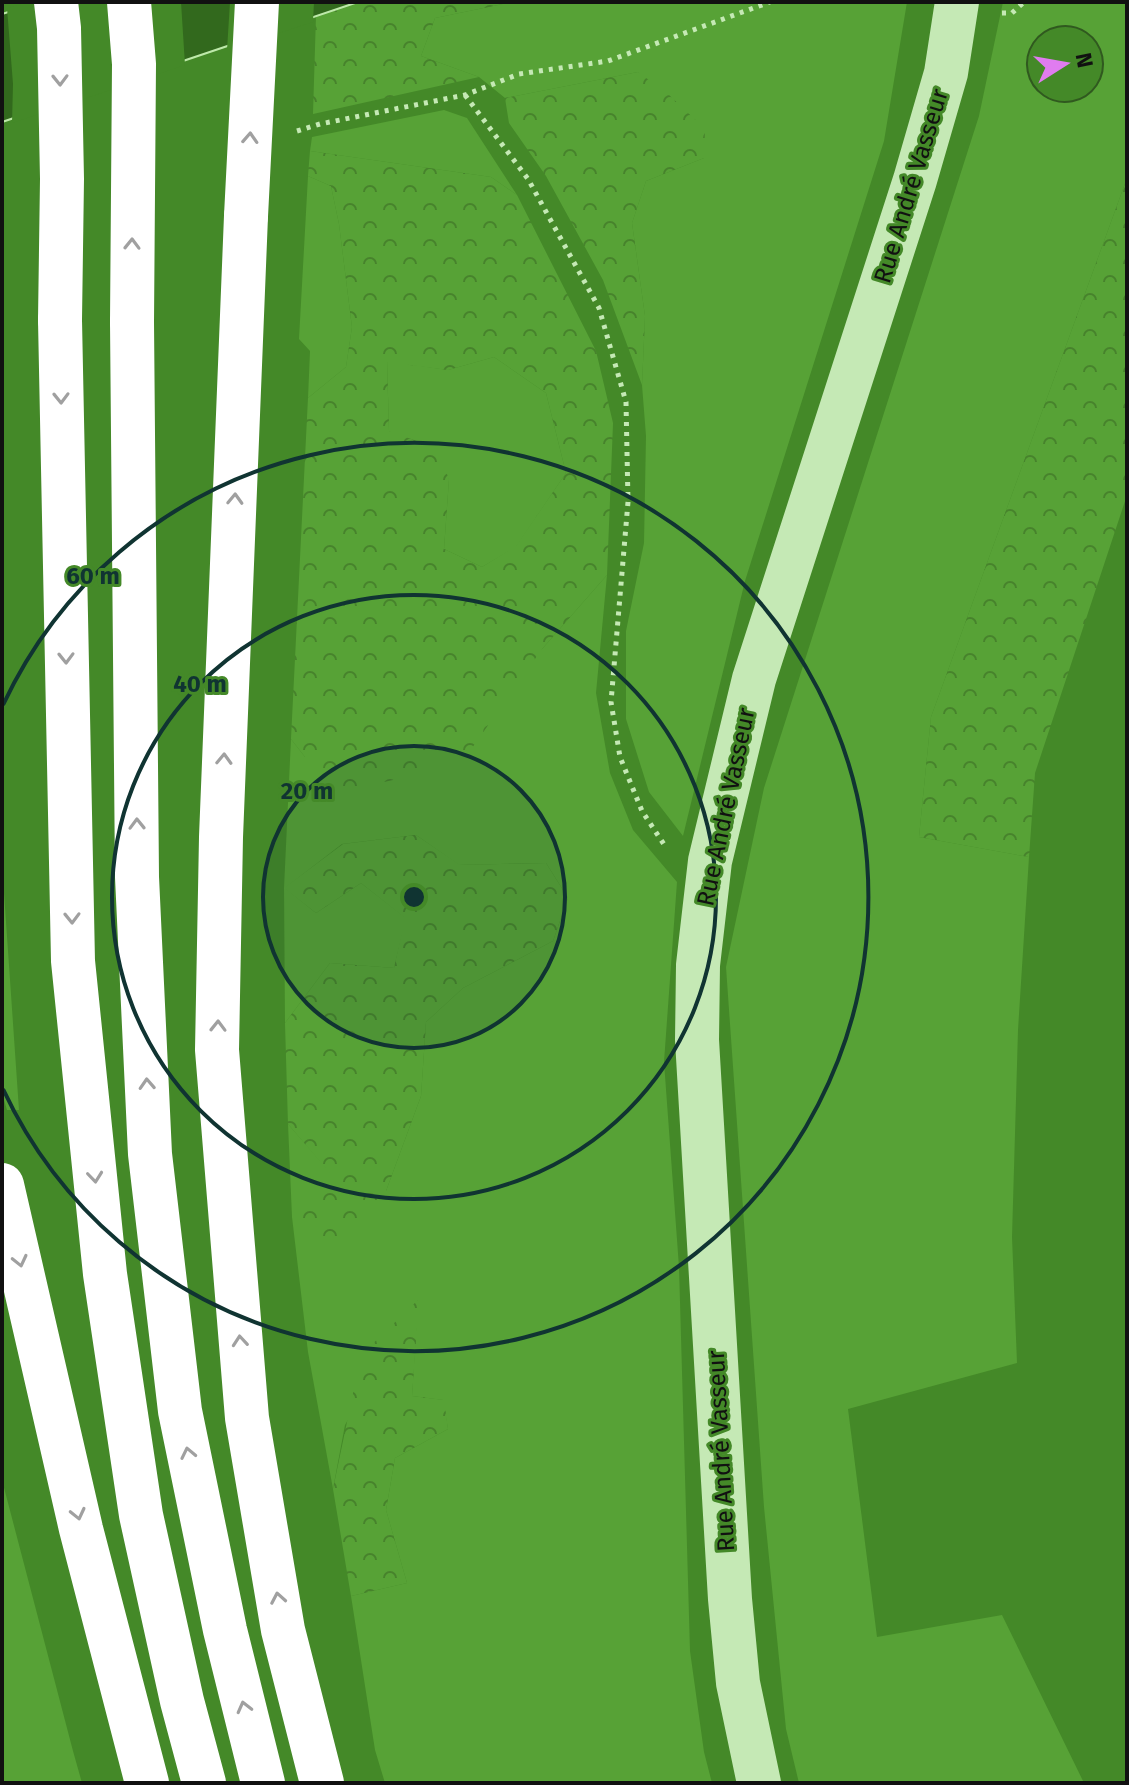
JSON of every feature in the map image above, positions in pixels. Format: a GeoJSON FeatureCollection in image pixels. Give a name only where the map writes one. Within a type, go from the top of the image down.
{"type":"FeatureCollection","features":[{"type":"Feature","properties":{"kind":"highway"},"geometry":{"type":"LineString","coordinates":[[56,2],[62,179],[60,320],[73,961],[105,1274],[141,1515],[182,1701],[204,1783]]}},
{"type":"Feature","properties":{"kind":"highway"},"geometry":{"type":"LineString","coordinates":[[129,2],[134,64],[132,322],[137,877],[150,1154],[180,1411],[225,1630],[263,1783]]}},
{"type":"Feature","properties":{"kind":"highway"},"geometry":{"type":"LineString","coordinates":[[257,2],[221,837],[217,1050],[247,1418],[283,1630],[322,1783]]}},
{"type":"Feature","properties":{"kind":"highway"},"geometry":{"type":"LineString","coordinates":[[2,1185],[81,1529],[147,1783]]}},
{"type":"Feature","properties":{"kind":"street","name":"Rue André Vasseur"},"geometry":{"type":"LineString","coordinates":[[759,1783],[738,1683],[730,1599],[698,1056],[698,965],[710,861],[754,679],[915,180],[946,73],[957,2]]}},
{"type":"Feature","properties":{"kind":"path"},"geometry":{"type":"LineString","coordinates":[[320,124],[465,95],[519,74],[608,61],[770,2]]}},
{"type":"Feature","properties":{"kind":"path"},"geometry":{"type":"LineString","coordinates":[[465,95],[528,179],[599,308],[626,402],[628,502],[611,702],[620,757],[642,811],[672,858],[710,861]]}},
{"type":"Feature","properties":{"kind":"green space"},"geometry":{"type":"Polygon","coordinates":[[[358,2],[512,2],[435,18],[421,56],[479,77],[313,114],[316,16],[358,2]]]}},
{"type":"Feature","properties":{"kind":"green space"},"geometry":{"type":"Polygon","coordinates":[[[512,2],[907,2],[884,141],[745,581],[683,836],[649,792],[626,719],[626,631],[644,543],[646,436],[642,385],[645,316],[632,223],[646,181],[704,158],[638,72],[505,98],[479,77],[421,56],[435,18],[512,2]]]}},
{"type":"Feature","properties":{"kind":"green space"},"geometry":{"type":"Polygon","coordinates":[[[1003,2],[1127,2],[1127,178],[931,717],[919,837],[1029,857],[1018,1030],[1012,1237],[1017,1363],[848,1409],[877,1637],[1002,1615],[1084,1783],[799,1783],[786,1729],[764,1507],[726,967],[764,788],[979,116],[1003,2]]]}},
{"type":"Feature","properties":{"kind":"green space"},"geometry":{"type":"Polygon","coordinates":[[[638,72],[668,94],[705,129],[704,158],[646,181],[632,223],[645,316],[642,385],[603,280],[546,176],[509,123],[505,98],[638,72]]]}},
{"type":"Feature","properties":{"kind":"green space"},"geometry":{"type":"Polygon","coordinates":[[[444,110],[467,118],[517,195],[491,177],[310,151],[312,137],[444,110]]]}},
{"type":"Feature","properties":{"kind":"green space"},"geometry":{"type":"Polygon","coordinates":[[[310,151],[491,177],[517,195],[596,351],[613,423],[607,575],[542,649],[472,748],[411,776],[348,790],[305,757],[291,739],[308,398],[346,367],[352,327],[331,186],[308,176],[310,151]],[[494,357],[448,370],[387,362],[389,431],[436,448],[449,479],[444,549],[482,567],[516,546],[566,473],[546,393],[494,357]]]}},
{"type":"Feature","properties":{"kind":"green space"},"geometry":{"type":"Polygon","coordinates":[[[308,176],[331,186],[352,327],[346,367],[308,398],[310,351],[299,339],[308,176]]]}},
{"type":"Feature","properties":{"kind":"green space"},"geometry":{"type":"Polygon","coordinates":[[[1127,178],[1127,495],[1035,773],[1029,857],[919,837],[931,717],[1127,178]]]}},
{"type":"Feature","properties":{"kind":"green space"},"geometry":{"type":"Polygon","coordinates":[[[494,357],[546,393],[566,473],[516,547],[482,567],[444,549],[449,479],[389,431],[387,361],[448,370],[494,357]]]}},
{"type":"Feature","properties":{"kind":"green space"},"geometry":{"type":"Polygon","coordinates":[[[607,575],[596,693],[610,773],[633,830],[677,882],[664,1062],[679,1267],[690,1651],[704,1752],[712,1783],[385,1783],[375,1750],[351,1596],[407,1583],[386,1510],[395,1458],[448,1429],[443,1400],[412,1396],[418,1300],[345,1425],[333,1489],[308,1352],[292,1217],[288,1124],[335,1178],[386,1191],[421,1096],[426,1022],[463,988],[553,941],[568,898],[546,863],[459,865],[416,835],[342,844],[285,888],[316,913],[361,883],[406,918],[394,968],[330,963],[285,1023],[284,888],[291,739],[305,757],[542,649],[607,575]]]}},
{"type":"Feature","properties":{"kind":"green space"},"geometry":{"type":"Polygon","coordinates":[[[416,835],[460,865],[546,863],[568,898],[553,941],[463,988],[426,1022],[421,1096],[386,1191],[326,1250],[304,1235],[292,1217],[334,1178],[288,1124],[285,1023],[330,963],[394,968],[405,918],[361,883],[316,913],[284,888],[343,844],[416,835]]]}},
{"type":"Feature","properties":{"kind":"green space"},"geometry":{"type":"Polygon","coordinates":[[[2,864],[19,1110],[7,1110],[2,1093],[2,864]]]}},
{"type":"Feature","properties":{"kind":"green space"},"geometry":{"type":"Polygon","coordinates":[[[419,1299],[412,1396],[444,1400],[448,1429],[395,1458],[386,1510],[407,1583],[351,1596],[333,1489],[361,1355],[419,1299]]]}},
{"type":"Feature","properties":{"kind":"green space"},"geometry":{"type":"Polygon","coordinates":[[[2,1480],[73,1751],[82,1783],[2,1783],[2,1480]]]}},
{"type":"Feature","properties":{"kind":"shaded area"},"geometry":{"type":"Polygon","coordinates":[[[40,2],[358,2],[2,122],[2,14],[40,2]]]}},
{"type":"Feature","properties":{"kind":"pier"},"geometry":{"type":"Polygon","coordinates":[[[27,2],[181,2],[185,65],[12,123],[13,84],[7,8],[27,2]]]}},
{"type":"Feature","properties":{"kind":"pier"},"geometry":{"type":"Polygon","coordinates":[[[230,2],[314,2],[313,22],[227,50],[230,2]]]}}]}
